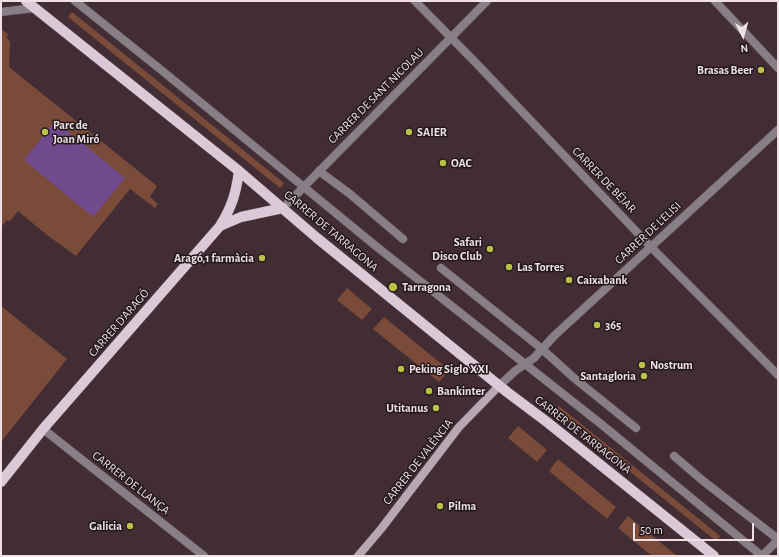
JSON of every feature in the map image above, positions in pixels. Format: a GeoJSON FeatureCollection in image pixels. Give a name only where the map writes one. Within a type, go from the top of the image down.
{"type":"FeatureCollection","features":[{"type":"Feature","properties":{"kind":"main road","name":"CARRER DE TARRAGONA"},"geometry":{"type":"LineString","coordinates":[[26,1],[33,4],[239,171],[499,386],[714,556]]}},
{"type":"Feature","properties":{"kind":"main road","name":"CARRER D'ARAGÓ"},"geometry":{"type":"LineString","coordinates":[[1,482],[43,429],[220,226],[230,211],[236,193],[239,171]]}},
{"type":"Feature","properties":{"kind":"main road"},"geometry":{"type":"LineString","coordinates":[[220,226],[240,217],[283,208]]}},
{"type":"Feature","properties":{"kind":"street","name":"CARRER DE TARRAGONA"},"geometry":{"type":"LineString","coordinates":[[75,1],[524,364],[601,424],[762,556]]}},
{"type":"Feature","properties":{"kind":"street","name":"CARRER DE BÉJAR"},"geometry":{"type":"LineString","coordinates":[[415,1],[651,247],[778,374]]}},
{"type":"Feature","properties":{"kind":"street","name":"CARRER DE SANT NICOLAU"},"geometry":{"type":"LineString","coordinates":[[283,208],[488,1]]}},
{"type":"Feature","properties":{"kind":"street"},"geometry":{"type":"LineString","coordinates":[[715,1],[778,68]]}},
{"type":"Feature","properties":{"kind":"street"},"geometry":{"type":"LineString","coordinates":[[1,12],[33,4]]}},
{"type":"Feature","properties":{"kind":"street","name":"CARRER DE L'ELISI"},"geometry":{"type":"LineString","coordinates":[[499,386],[524,364],[534,358],[554,336],[778,130]]}},
{"type":"Feature","properties":{"kind":"street"},"geometry":{"type":"LineString","coordinates":[[319,171],[350,194],[403,239]]}},
{"type":"Feature","properties":{"kind":"street"},"geometry":{"type":"LineString","coordinates":[[441,268],[542,349],[574,378],[636,428]]}},
{"type":"Feature","properties":{"kind":"street","name":"CARRER DE VALÈNCIA"},"geometry":{"type":"LineString","coordinates":[[358,556],[381,529],[459,427],[499,386]]}},
{"type":"Feature","properties":{"kind":"street","name":"CARRER DE LLANÇA"},"geometry":{"type":"LineString","coordinates":[[43,429],[204,556]]}},
{"type":"Feature","properties":{"kind":"street"},"geometry":{"type":"LineString","coordinates":[[674,456],[778,540],[762,556]]}},
{"type":"Feature","properties":{"kind":"shaded area"},"geometry":{"type":"Polygon","coordinates":[[[72,12],[284,183],[280,188],[68,17],[72,12]]]}},
{"type":"Feature","properties":{"kind":"shaded area","name":"Parc de Joan Miró"},"geometry":{"type":"Polygon","coordinates":[[[1,29],[9,35],[6,37],[10,42],[9,67],[157,186],[150,197],[158,204],[155,208],[130,189],[76,256],[18,211],[10,221],[7,220],[1,227],[1,29]]]}},
{"type":"Feature","properties":{"kind":"shaded area"},"geometry":{"type":"Polygon","coordinates":[[[55,121],[125,178],[93,217],[24,160],[55,121]]]}},
{"type":"Feature","properties":{"kind":"shaded area"},"geometry":{"type":"Polygon","coordinates":[[[347,288],[372,309],[362,320],[337,300],[347,288]]]}},
{"type":"Feature","properties":{"kind":"shaded area"},"geometry":{"type":"Polygon","coordinates":[[[1,306],[67,359],[1,442],[1,306]]]}},
{"type":"Feature","properties":{"kind":"shaded area"},"geometry":{"type":"Polygon","coordinates":[[[384,317],[449,370],[439,382],[373,329],[384,317]]]}},
{"type":"Feature","properties":{"kind":"shaded area"},"geometry":{"type":"Polygon","coordinates":[[[559,406],[720,536],[716,541],[555,411],[559,406]]]}},
{"type":"Feature","properties":{"kind":"shaded area"},"geometry":{"type":"Polygon","coordinates":[[[518,426],[547,450],[537,462],[508,438],[518,426]]]}},
{"type":"Feature","properties":{"kind":"shaded area"},"geometry":{"type":"Polygon","coordinates":[[[558,459],[616,507],[607,519],[549,471],[558,459]]]}},
{"type":"Feature","properties":{"kind":"shaded area"},"geometry":{"type":"Polygon","coordinates":[[[628,516],[677,556],[652,556],[618,528],[628,516]]]}},
{"type":"Feature","properties":{"kind":"place","name":"Brasas Beer"},"geometry":{"type":"Point","coordinates":[761,70]}},
{"type":"Feature","properties":{"kind":"place","name":"Parc de Joan Miró"},"geometry":{"type":"Point","coordinates":[45,132]}},
{"type":"Feature","properties":{"kind":"place","name":"SAIER"},"geometry":{"type":"Point","coordinates":[409,132]}},
{"type":"Feature","properties":{"kind":"place","name":"OAC"},"geometry":{"type":"Point","coordinates":[443,163]}},
{"type":"Feature","properties":{"kind":"place","name":"Safari Disco Club"},"geometry":{"type":"Point","coordinates":[490,249]}},
{"type":"Feature","properties":{"kind":"place","name":"Aragó,1 farmàcia"},"geometry":{"type":"Point","coordinates":[262,258]}},
{"type":"Feature","properties":{"kind":"place","name":"Las Torres"},"geometry":{"type":"Point","coordinates":[509,267]}},
{"type":"Feature","properties":{"kind":"place","name":"Caixabank"},"geometry":{"type":"Point","coordinates":[569,280]}},
{"type":"Feature","properties":{"kind":"place","name":"Tarragona"},"geometry":{"type":"Point","coordinates":[393,287]}},
{"type":"Feature","properties":{"kind":"place","name":"365"},"geometry":{"type":"Point","coordinates":[597,325]}},
{"type":"Feature","properties":{"kind":"place","name":"Nostrum"},"geometry":{"type":"Point","coordinates":[642,365]}},
{"type":"Feature","properties":{"kind":"place","name":"Peking Siglo XXI"},"geometry":{"type":"Point","coordinates":[401,369]}},
{"type":"Feature","properties":{"kind":"place","name":"Santagloria"},"geometry":{"type":"Point","coordinates":[644,376]}},
{"type":"Feature","properties":{"kind":"place","name":"Bankinter"},"geometry":{"type":"Point","coordinates":[429,391]}},
{"type":"Feature","properties":{"kind":"place","name":"Utitanus"},"geometry":{"type":"Point","coordinates":[436,408]}},
{"type":"Feature","properties":{"kind":"place","name":"Pilma"},"geometry":{"type":"Point","coordinates":[440,506]}},
{"type":"Feature","properties":{"kind":"place","name":"Galicia"},"geometry":{"type":"Point","coordinates":[130,526]}}]}
